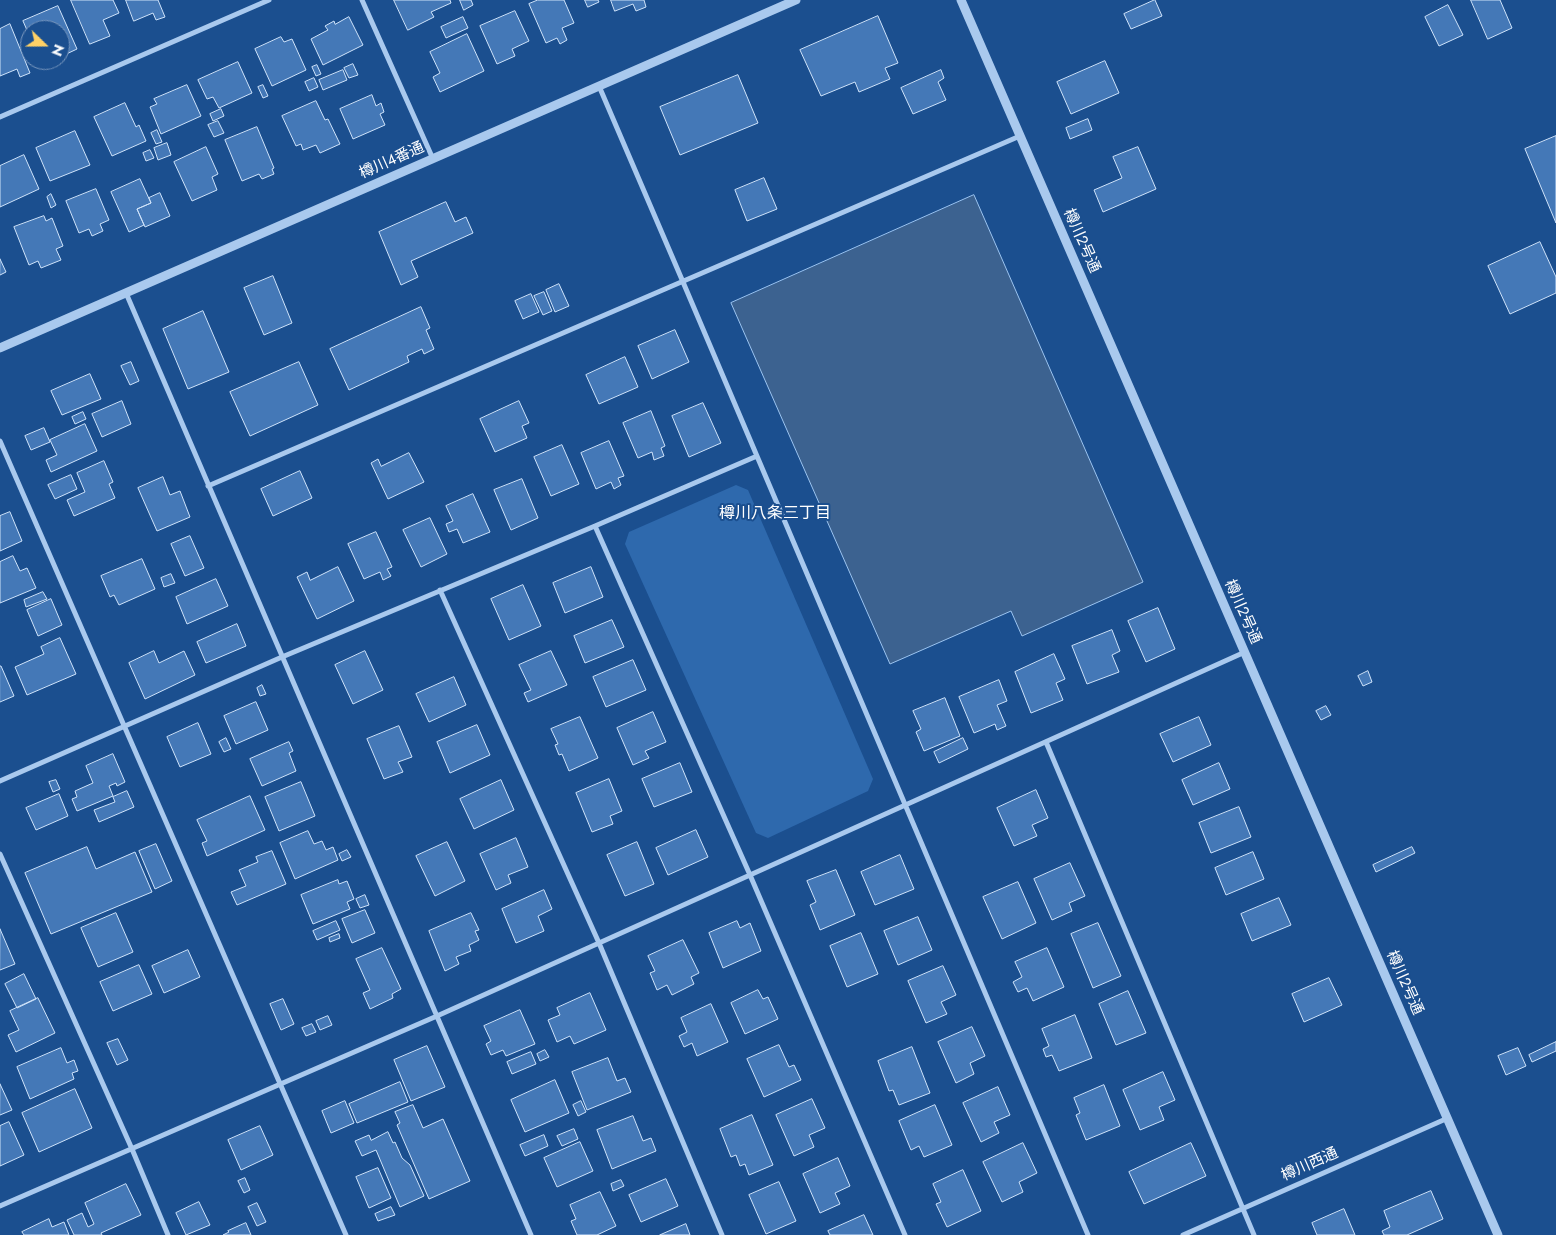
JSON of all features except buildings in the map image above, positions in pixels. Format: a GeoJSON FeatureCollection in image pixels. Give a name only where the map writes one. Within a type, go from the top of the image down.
{"type":"FeatureCollection","features":[{"type":"Feature","properties":{"kind":"street"},"geometry":{"type":"LineString","coordinates":[[0,117],[269,0]]}},
{"type":"Feature","properties":{"kind":"street"},"geometry":{"type":"LineString","coordinates":[[362,0],[433,158]]}},
{"type":"Feature","properties":{"kind":"street","name":"樽川4番通"},"geometry":{"type":"LineString","coordinates":[[0,348],[796,0]]}},
{"type":"Feature","properties":{"kind":"street","name":"樽川2号通"},"geometry":{"type":"LineString","coordinates":[[961,0],[1498,1235]]}},
{"type":"Feature","properties":{"kind":"street"},"geometry":{"type":"LineString","coordinates":[[599,86],[1088,1235]]}},
{"type":"Feature","properties":{"kind":"street"},"geometry":{"type":"LineString","coordinates":[[208,486],[1020,136]]}},
{"type":"Feature","properties":{"kind":"street"},"geometry":{"type":"LineString","coordinates":[[126,293],[531,1235]]}},
{"type":"Feature","properties":{"kind":"street"},"geometry":{"type":"LineString","coordinates":[[0,441],[346,1235]]}},
{"type":"Feature","properties":{"kind":"street"},"geometry":{"type":"LineString","coordinates":[[0,782],[282,657],[757,456]]}},
{"type":"Feature","properties":{"kind":"street"},"geometry":{"type":"LineString","coordinates":[[594,526],[750,875],[904,1235]]}},
{"type":"Feature","properties":{"kind":"street"},"geometry":{"type":"LineString","coordinates":[[440,590],[599,943],[722,1235]]}},
{"type":"Feature","properties":{"kind":"street"},"geometry":{"type":"LineString","coordinates":[[0,1206],[437,1016],[1245,652]]}},
{"type":"Feature","properties":{"kind":"street"},"geometry":{"type":"LineString","coordinates":[[1046,742],[1254,1235]]}},
{"type":"Feature","properties":{"kind":"street"},"geometry":{"type":"LineString","coordinates":[[0,854],[132,1148],[168,1235]]}},
{"type":"Feature","properties":{"kind":"street","name":"樽川西通"},"geometry":{"type":"LineString","coordinates":[[1182,1235],[1448,1118]]}},
{"type":"Feature","properties":{"kind":"shaded area"},"geometry":{"type":"Polygon","coordinates":[[[974,195],[1143,582],[1022,636],[1011,611],[890,664],[731,303],[974,195]]]}},
{"type":"Feature","properties":{"kind":"shaded area"},"geometry":{"type":"Polygon","coordinates":[[[736,485],[748,490],[873,779],[868,791],[768,838],[756,833],[625,544],[629,532],[736,485]]]}},
{"type":"Feature","properties":{"kind":"district","name":"樽川八条三丁目"},"geometry":{"type":"Point","coordinates":[775,514]}}]}
